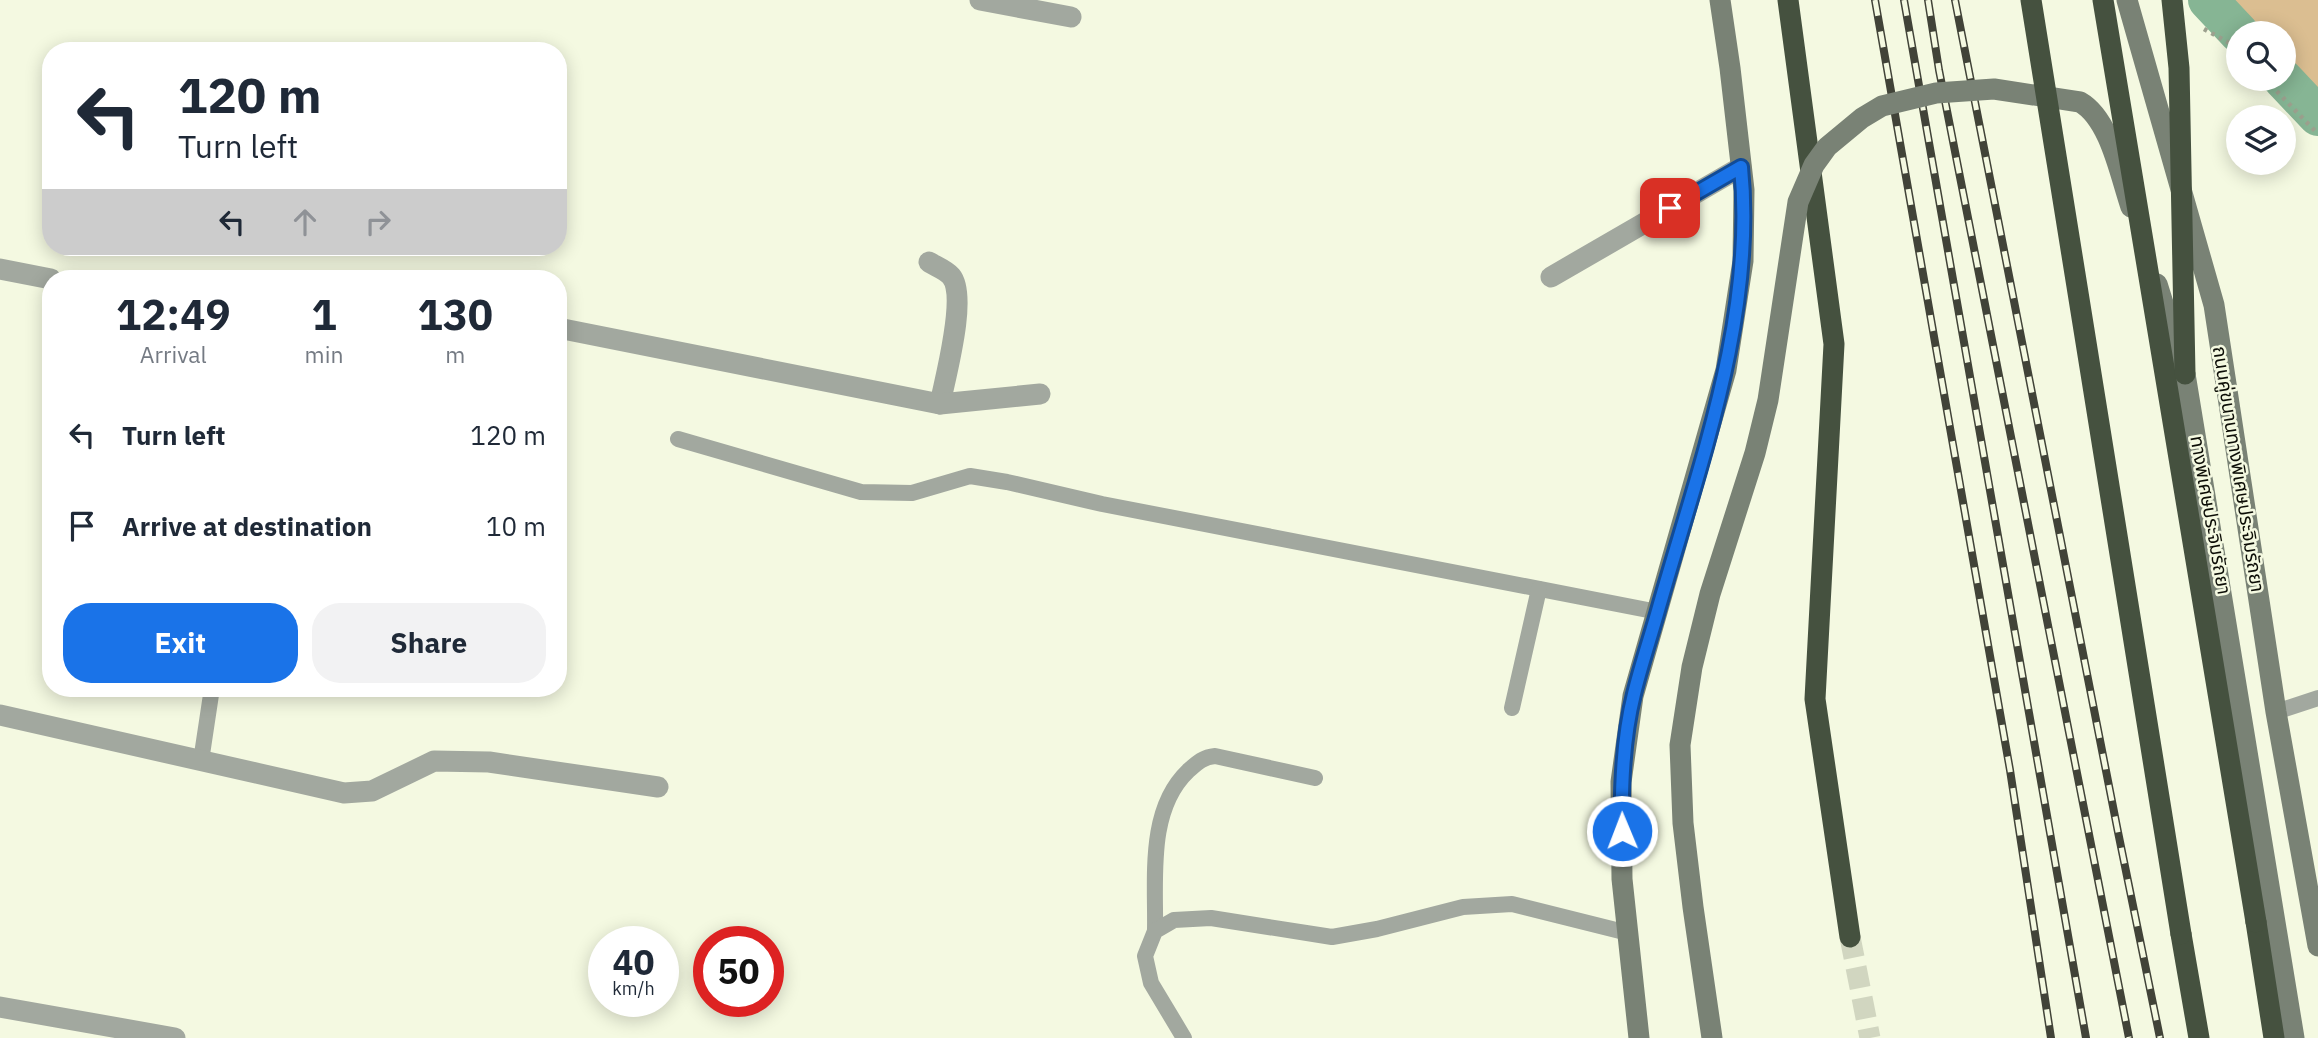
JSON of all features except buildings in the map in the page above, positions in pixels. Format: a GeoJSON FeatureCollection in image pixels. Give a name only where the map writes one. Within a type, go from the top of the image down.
{"type":"FeatureCollection","features":[{"type":"Feature","properties":{"kind":"highway"},"geometry":{"type":"LineString","coordinates":[[1788,0],[1834,344],[1815,699],[1850,937]]}},
{"type":"Feature","properties":{"kind":"highway"},"geometry":{"type":"LineString","coordinates":[[2031,0],[2199,1038]]}},
{"type":"Feature","properties":{"kind":"highway","name":"ทางพิเศษประจิมรัถยา"},"geometry":{"type":"LineString","coordinates":[[2103,0],[2274,1038]]}},
{"type":"Feature","properties":{"kind":"highway"},"geometry":{"type":"LineString","coordinates":[[2172,0],[2179,68],[2185,374]]}},
{"type":"Feature","properties":{"kind":"main road"},"geometry":{"type":"LineString","coordinates":[[1639,1038],[1622,880],[1621,782],[1633,696],[1726,370],[1743,261],[1744,190],[1720,0]]}},
{"type":"Feature","properties":{"kind":"main road","name":"ถนนคู่ขนานทางพิเศษประจิมรัถยา"},"geometry":{"type":"LineString","coordinates":[[2127,0],[2214,305],[2276,712],[2318,946]]}},
{"type":"Feature","properties":{"kind":"main road"},"geometry":{"type":"LineString","coordinates":[[1712,1038],[1683,823],[1680,745],[1692,667],[1710,594],[1755,453],[1768,400],[1798,202],[1814,165],[1827,147],[1862,118],[1882,106],[1936,93],[1994,89],[2080,102],[2090,108],[2107,135],[2152,267],[2185,374],[2294,1038]]}},
{"type":"Feature","properties":{"kind":"street"},"geometry":{"type":"LineString","coordinates":[[980,0],[1071,17]]}},
{"type":"Feature","properties":{"kind":"street"},"geometry":{"type":"LineString","coordinates":[[1551,277],[1741,167]]}},
{"type":"Feature","properties":{"kind":"street"},"geometry":{"type":"LineString","coordinates":[[929,262],[951,276],[958,290],[958,312],[940,404]]}},
{"type":"Feature","properties":{"kind":"street"},"geometry":{"type":"LineString","coordinates":[[0,269],[42,277]]}},
{"type":"Feature","properties":{"kind":"street"},"geometry":{"type":"LineString","coordinates":[[567,330],[940,404],[1040,394]]}},
{"type":"Feature","properties":{"kind":"street"},"geometry":{"type":"LineString","coordinates":[[0,715],[344,793],[372,790],[434,761],[489,762],[658,787]]}},
{"type":"Feature","properties":{"kind":"street"},"geometry":{"type":"LineString","coordinates":[[0,1007],[175,1038]]}},
{"type":"Feature","properties":{"kind":"lane"},"geometry":{"type":"LineString","coordinates":[[678,439],[861,492],[912,493],[970,476],[1658,612]]}},
{"type":"Feature","properties":{"kind":"lane"},"geometry":{"type":"LineString","coordinates":[[1512,708],[1539,589]]}},
{"type":"Feature","properties":{"kind":"lane"},"geometry":{"type":"LineString","coordinates":[[201,761],[211,697]]}},
{"type":"Feature","properties":{"kind":"lane"},"geometry":{"type":"LineString","coordinates":[[2276,712],[2318,698]]}},
{"type":"Feature","properties":{"kind":"lane"},"geometry":{"type":"LineString","coordinates":[[1184,1038],[1151,983],[1145,956],[1155,931],[1156,850],[1165,806],[1174,785],[1205,757],[1215,755],[1315,778]]}},
{"type":"Feature","properties":{"kind":"lane"},"geometry":{"type":"LineString","coordinates":[[1155,931],[1174,920],[1211,918],[1332,937],[1377,929],[1463,907],[1511,904],[1628,933]]}},
{"type":"Feature","properties":{"kind":"path"},"geometry":{"type":"LineString","coordinates":[[2277,91],[2318,134]]}},
{"type":"Feature","properties":{"kind":"shaded area"},"geometry":{"type":"Polygon","coordinates":[[[2226,0],[2318,0],[2318,92],[2296,69],[2296,21],[2248,21],[2226,0]]]}},
{"type":"Feature","properties":{"kind":"waterway"},"geometry":{"type":"LineString","coordinates":[[2208,0],[2228,21]]}},
{"type":"Feature","properties":{"kind":"waterway"},"geometry":{"type":"LineString","coordinates":[[2294,91],[2318,116]]}},
{"type":"Feature","properties":{"kind":"tunnel"},"geometry":{"type":"LineString","coordinates":[[1850,937],[1870,1038]]}},
{"type":"Feature","properties":{"kind":"railway"},"geometry":{"type":"LineString","coordinates":[[1875,0],[2010,770],[2051,1038]]}},
{"type":"Feature","properties":{"kind":"railway"},"geometry":{"type":"LineString","coordinates":[[1904,0],[2086,1038]]}},
{"type":"Feature","properties":{"kind":"railway"},"geometry":{"type":"LineString","coordinates":[[1928,0],[1939,70],[2129,1038]]}},
{"type":"Feature","properties":{"kind":"railway"},"geometry":{"type":"LineString","coordinates":[[1955,0],[2160,1038]]}},
{"type":"Feature","properties":{"kind":"route"},"geometry":{"type":"LineString","coordinates":[[1622,831],[1621,782],[1633,696],[1726,370],[1743,261],[1744,190],[1741,167],[1670,208]]}}]}
